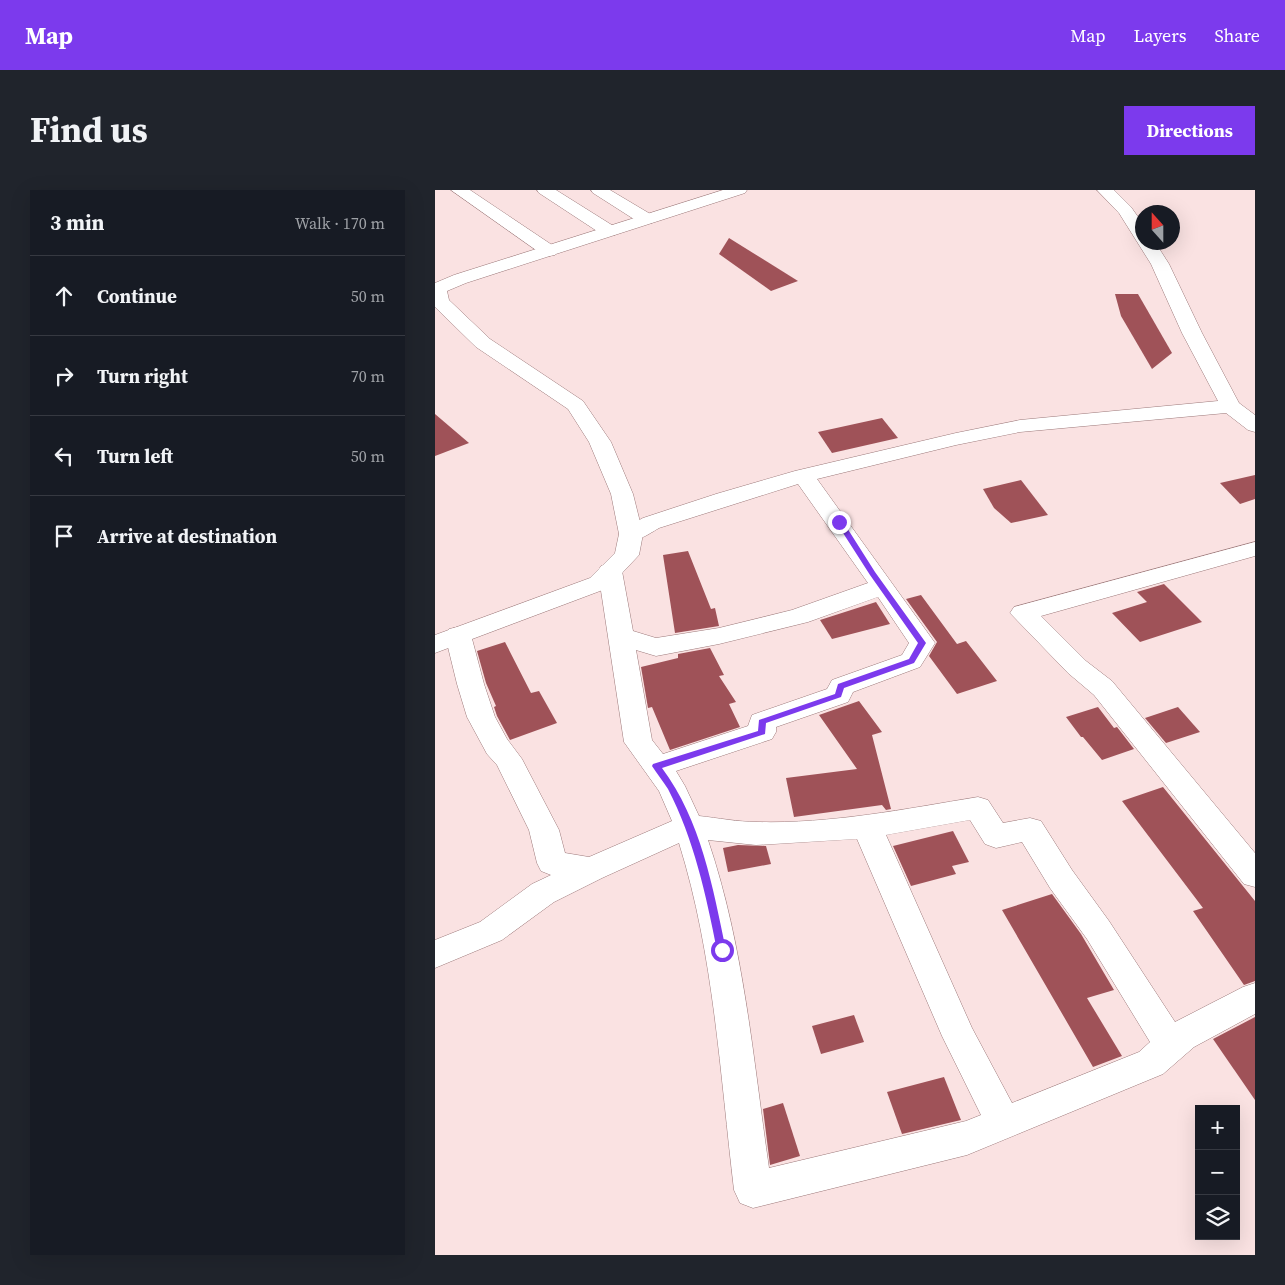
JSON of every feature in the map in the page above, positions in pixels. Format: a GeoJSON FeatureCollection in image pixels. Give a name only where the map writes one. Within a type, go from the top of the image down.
{"type":"FeatureCollection","features":[{"type":"Feature","properties":{"kind":"street"},"geometry":{"type":"LineString","coordinates":[[459,190],[549,251]]}},
{"type":"Feature","properties":{"kind":"street"},"geometry":{"type":"LineString","coordinates":[[545,190],[609,231]]}},
{"type":"Feature","properties":{"kind":"street"},"geometry":{"type":"LineString","coordinates":[[599,190],[646,220]]}},
{"type":"Feature","properties":{"kind":"street"},"geometry":{"type":"LineString","coordinates":[[1105,190],[1125,210],[1135,226]]}},
{"type":"Feature","properties":{"kind":"street"},"geometry":{"type":"LineString","coordinates":[[591,868],[552,863],[544,830],[507,759],[498,750],[446,640],[599,583],[627,555],[631,534],[622,494],[600,442],[576,405],[483,343],[440,302],[436,289],[460,279],[646,220],[730,191]]}},
{"type":"Feature","properties":{"kind":"street"},"geometry":{"type":"LineString","coordinates":[[1150,250],[1160,264],[1192,333],[1231,406],[1255,426]]}},
{"type":"Feature","properties":{"kind":"street"},"geometry":{"type":"LineString","coordinates":[[631,534],[651,523],[724,499],[803,476],[956,439],[1020,426],[1231,406]]}},
{"type":"Feature","properties":{"kind":"street"},"geometry":{"type":"LineString","coordinates":[[656,766],[762,732],[762,722],[838,695],[841,686],[911,661],[922,643],[839,522],[803,476]]}},
{"type":"Feature","properties":{"kind":"street"},"geometry":{"type":"LineString","coordinates":[[1255,549],[1023,613],[1077,667],[1103,688],[1255,875]]}},
{"type":"Feature","properties":{"kind":"street"},"geometry":{"type":"LineString","coordinates":[[610,572],[638,742],[671,786],[689,826],[708,885],[722,950],[753,1190],[967,1138],[1151,1063],[1182,1036],[1255,997]]}},
{"type":"Feature","properties":{"kind":"street"},"geometry":{"type":"LineString","coordinates":[[622,637],[656,647],[719,636],[799,616],[882,587]]}},
{"type":"Feature","properties":{"kind":"street"},"geometry":{"type":"LineString","coordinates":[[435,954],[491,931],[543,893],[591,868],[689,826],[756,834],[867,827],[978,808],[996,836],[1029,829],[1061,879],[1098,930],[1171,1045]]}},
{"type":"Feature","properties":{"kind":"street"},"geometry":{"type":"LineString","coordinates":[[867,827],[959,1036],[1005,1123]]}},
{"type":"Feature","properties":{"kind":"building"},"geometry":{"type":"Polygon","coordinates":[[[729,238],[798,281],[771,291],[719,254],[729,238]]]}},
{"type":"Feature","properties":{"kind":"building"},"geometry":{"type":"Polygon","coordinates":[[[1115,294],[1138,294],[1172,353],[1152,369],[1121,316],[1115,294]]]}},
{"type":"Feature","properties":{"kind":"building"},"geometry":{"type":"Polygon","coordinates":[[[435,414],[469,443],[435,456],[435,414]]]}},
{"type":"Feature","properties":{"kind":"building"},"geometry":{"type":"Polygon","coordinates":[[[882,418],[898,438],[832,453],[818,432],[882,418]]]}},
{"type":"Feature","properties":{"kind":"building"},"geometry":{"type":"Polygon","coordinates":[[[1255,475],[1255,499],[1240,504],[1220,483],[1255,475]]]}},
{"type":"Feature","properties":{"kind":"building"},"geometry":{"type":"Polygon","coordinates":[[[1021,480],[1048,515],[1011,523],[994,508],[983,489],[1021,480]]]}},
{"type":"Feature","properties":{"kind":"building"},"geometry":{"type":"Polygon","coordinates":[[[688,551],[711,609],[715,608],[719,626],[675,633],[663,555],[688,551]]]}},
{"type":"Feature","properties":{"kind":"building"},"geometry":{"type":"Polygon","coordinates":[[[1164,584],[1202,622],[1140,642],[1112,613],[1147,602],[1137,592],[1164,584]]]}},
{"type":"Feature","properties":{"kind":"building"},"geometry":{"type":"Polygon","coordinates":[[[921,595],[957,644],[966,641],[997,681],[957,694],[929,656],[937,642],[906,599],[921,595]]]}},
{"type":"Feature","properties":{"kind":"building"},"geometry":{"type":"Polygon","coordinates":[[[876,602],[890,624],[832,639],[820,620],[876,602]]]}},
{"type":"Feature","properties":{"kind":"building"},"geometry":{"type":"Polygon","coordinates":[[[505,642],[531,693],[539,691],[557,723],[510,740],[497,716],[494,707],[496,706],[486,683],[477,651],[505,642]]]}},
{"type":"Feature","properties":{"kind":"building"},"geometry":{"type":"Polygon","coordinates":[[[710,648],[724,675],[719,676],[736,702],[729,704],[740,727],[670,750],[652,707],[648,708],[641,667],[678,658],[678,654],[710,648]]]}},
{"type":"Feature","properties":{"kind":"building"},"geometry":{"type":"Polygon","coordinates":[[[859,701],[882,732],[872,735],[891,809],[886,810],[882,805],[794,817],[786,778],[857,769],[819,715],[859,701]]]}},
{"type":"Feature","properties":{"kind":"building"},"geometry":{"type":"Polygon","coordinates":[[[1098,707],[1114,728],[1117,727],[1134,749],[1102,760],[1066,717],[1098,707]]]}},
{"type":"Feature","properties":{"kind":"building"},"geometry":{"type":"Polygon","coordinates":[[[1178,707],[1200,732],[1166,743],[1145,718],[1178,707]]]}},
{"type":"Feature","properties":{"kind":"building"},"geometry":{"type":"Polygon","coordinates":[[[1163,787],[1255,901],[1255,981],[1244,985],[1193,911],[1203,908],[1122,801],[1163,787]]]}},
{"type":"Feature","properties":{"kind":"building"},"geometry":{"type":"Polygon","coordinates":[[[953,831],[969,862],[952,866],[956,874],[911,886],[893,846],[953,831]]]}},
{"type":"Feature","properties":{"kind":"building"},"geometry":{"type":"Polygon","coordinates":[[[738,845],[766,846],[771,864],[728,872],[723,848],[738,845]]]}},
{"type":"Feature","properties":{"kind":"building"},"geometry":{"type":"Polygon","coordinates":[[[1052,894],[1081,934],[1114,990],[1087,998],[1122,1056],[1093,1067],[1002,910],[1052,894]]]}},
{"type":"Feature","properties":{"kind":"building"},"geometry":{"type":"Polygon","coordinates":[[[854,1015],[864,1042],[821,1054],[812,1026],[854,1015]]]}},
{"type":"Feature","properties":{"kind":"building"},"geometry":{"type":"Polygon","coordinates":[[[1255,1017],[1255,1100],[1213,1039],[1255,1017]]]}},
{"type":"Feature","properties":{"kind":"building"},"geometry":{"type":"Polygon","coordinates":[[[944,1077],[961,1120],[902,1134],[887,1092],[944,1077]]]}},
{"type":"Feature","properties":{"kind":"building"},"geometry":{"type":"Polygon","coordinates":[[[783,1103],[800,1156],[770,1165],[763,1109],[783,1103]]]}},
{"type":"Feature","properties":{"kind":"route"},"geometry":{"type":"LineString","coordinates":[[722,950],[708,885],[689,826],[671,786],[656,766],[762,732],[762,722],[838,695],[841,686],[911,661],[922,643],[839,522]]}}]}
